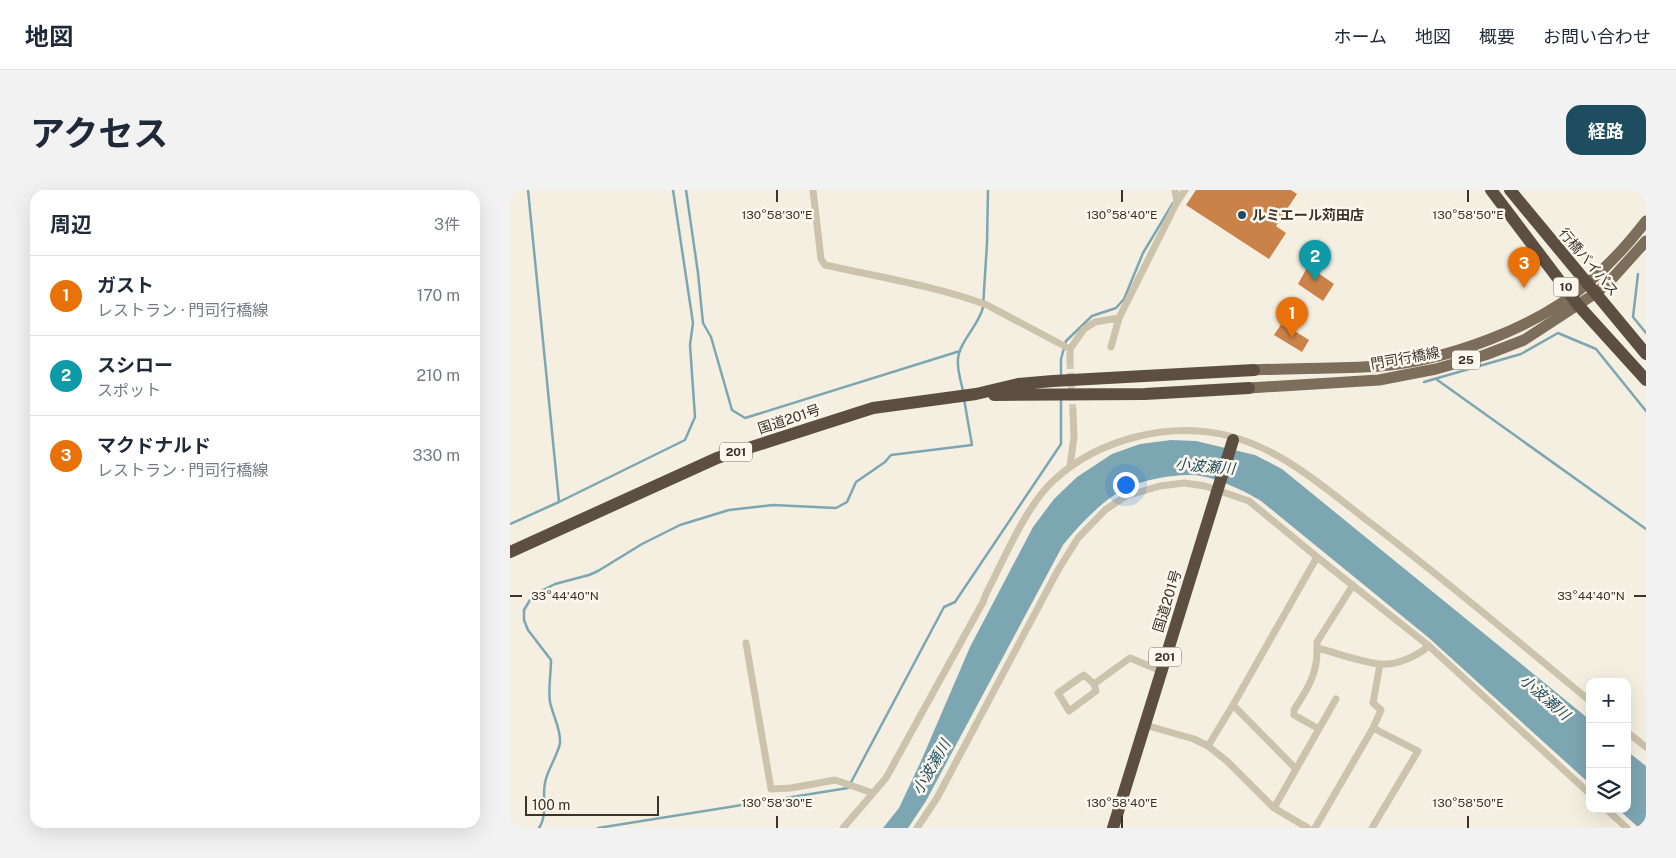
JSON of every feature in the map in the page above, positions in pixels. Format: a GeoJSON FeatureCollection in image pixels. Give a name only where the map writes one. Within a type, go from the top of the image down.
{"type":"FeatureCollection","features":[{"type":"Feature","properties":{"kind":"highway","name":"10"},"geometry":{"type":"LineString","coordinates":[[1491,190],[1575,300],[1646,380]]}},
{"type":"Feature","properties":{"kind":"highway","name":"行橋バイパス"},"geometry":{"type":"LineString","coordinates":[[1510,190],[1646,354]]}},
{"type":"Feature","properties":{"kind":"highway","name":"国道201号"},"geometry":{"type":"LineString","coordinates":[[510,552],[717,458],[873,408],[976,394],[1018,384],[1254,370]]}},
{"type":"Feature","properties":{"kind":"highway","name":"国道201号"},"geometry":{"type":"LineString","coordinates":[[976,394],[1015,396],[1145,394],[1249,388]]}},
{"type":"Feature","properties":{"kind":"highway","name":"国道201号"},"geometry":{"type":"LineString","coordinates":[[1113,828],[1233,440]]}},
{"type":"Feature","properties":{"kind":"main road","name":"門司行橋線"},"geometry":{"type":"LineString","coordinates":[[1592,288],[1610,262],[1646,221]]}},
{"type":"Feature","properties":{"kind":"main road","name":"門司行橋線"},"geometry":{"type":"LineString","coordinates":[[1249,388],[1378,380],[1436,369],[1485,355],[1524,340],[1592,288],[1609,282],[1646,241]]}},
{"type":"Feature","properties":{"kind":"main road","name":"門司行橋線"},"geometry":{"type":"LineString","coordinates":[[1254,370],[1379,366],[1419,360],[1452,352],[1502,334],[1575,300]]}},
{"type":"Feature","properties":{"kind":"street"},"geometry":{"type":"LineString","coordinates":[[813,190],[821,259],[825,265],[973,300],[987,305],[1070,349]]}},
{"type":"Feature","properties":{"kind":"street"},"geometry":{"type":"LineString","coordinates":[[1175,190],[1177,202]]}},
{"type":"Feature","properties":{"kind":"street"},"geometry":{"type":"LineString","coordinates":[[1111,347],[1119,318],[1177,202],[1185,190]]}},
{"type":"Feature","properties":{"kind":"street"},"geometry":{"type":"LineString","coordinates":[[1070,362],[1070,349],[1084,329],[1095,322],[1119,318]]}},
{"type":"Feature","properties":{"kind":"street"},"geometry":{"type":"LineString","coordinates":[[1070,466],[1074,437],[1073,411]]}},
{"type":"Feature","properties":{"kind":"street"},"geometry":{"type":"LineString","coordinates":[[843,828],[886,778],[983,602],[1030,511],[1051,482],[1070,466],[1106,447],[1137,436],[1164,430],[1190,430],[1234,437],[1285,459],[1422,562],[1586,697]]}},
{"type":"Feature","properties":{"kind":"street"},"geometry":{"type":"LineString","coordinates":[[917,828],[955,766],[1058,570],[1078,538],[1105,510],[1126,496],[1160,486],[1184,483],[1217,489],[1250,501],[1429,646],[1586,790]]}},
{"type":"Feature","properties":{"kind":"street"},"geometry":{"type":"LineString","coordinates":[[1208,746],[1318,558]]}},
{"type":"Feature","properties":{"kind":"street"},"geometry":{"type":"LineString","coordinates":[[1319,729],[1294,715],[1294,710],[1313,677],[1318,661],[1317,642],[1353,585]]}},
{"type":"Feature","properties":{"kind":"street"},"geometry":{"type":"LineString","coordinates":[[746,644],[771,789],[791,788],[835,780],[873,793]]}},
{"type":"Feature","properties":{"kind":"street"},"geometry":{"type":"LineString","coordinates":[[1317,648],[1380,664],[1404,660],[1419,654],[1429,646]]}},
{"type":"Feature","properties":{"kind":"street"},"geometry":{"type":"LineString","coordinates":[[1094,684],[1130,658],[1161,671]]}},
{"type":"Feature","properties":{"kind":"street"},"geometry":{"type":"LineString","coordinates":[[1315,828],[1373,728],[1381,710],[1373,703],[1380,664]]}},
{"type":"Feature","properties":{"kind":"street"},"geometry":{"type":"LineString","coordinates":[[1084,675],[1094,684],[1096,691],[1068,711],[1058,693],[1084,675]]}},
{"type":"Feature","properties":{"kind":"street"},"geometry":{"type":"LineString","coordinates":[[1274,808],[1336,699]]}},
{"type":"Feature","properties":{"kind":"street"},"geometry":{"type":"LineString","coordinates":[[1233,705],[1296,769]]}},
{"type":"Feature","properties":{"kind":"street"},"geometry":{"type":"LineString","coordinates":[[1145,725],[1194,739],[1208,746],[1228,762],[1274,808],[1308,828]]}},
{"type":"Feature","properties":{"kind":"street"},"geometry":{"type":"LineString","coordinates":[[1372,828],[1418,752],[1373,728]]}},
{"type":"Feature","properties":{"kind":"street"},"geometry":{"type":"LineString","coordinates":[[1631,735],[1646,747]]}},
{"type":"Feature","properties":{"kind":"street"},"geometry":{"type":"LineString","coordinates":[[1610,813],[1627,828]]}},
{"type":"Feature","properties":{"kind":"water","name":"小波瀬川"},"geometry":{"type":"Polygon","coordinates":[[[1171,440],[1196,441],[1255,455],[1282,469],[1586,717],[1586,780],[1429,638],[1261,501],[1240,489],[1216,480],[1201,476],[1183,475],[1149,480],[1129,486],[1098,508],[1069,537],[926,801],[908,828],[883,828],[899,808],[970,647],[1033,527],[1054,499],[1077,477],[1112,454],[1140,444],[1171,440]]]}},
{"type":"Feature","properties":{"kind":"water"},"geometry":{"type":"Polygon","coordinates":[[[1631,754],[1646,766],[1646,828],[1639,828],[1622,813],[1631,813],[1631,754]]]}},
{"type":"Feature","properties":{"kind":"building","name":"ルミエール苅田店"},"geometry":{"type":"Polygon","coordinates":[[[1196,190],[1291,190],[1297,194],[1276,226],[1286,233],[1269,259],[1186,205],[1196,190]]]}},
{"type":"Feature","properties":{"kind":"building"},"geometry":{"type":"Polygon","coordinates":[[[1308,266],[1334,284],[1323,301],[1298,284],[1308,266]]]}},
{"type":"Feature","properties":{"kind":"building"},"geometry":{"type":"Polygon","coordinates":[[[1282,323],[1309,340],[1302,352],[1274,335],[1282,323]]]}},
{"type":"Feature","properties":{"kind":"waterway"},"geometry":{"type":"LineString","coordinates":[[528,190],[559,502]]}},
{"type":"Feature","properties":{"kind":"waterway"},"geometry":{"type":"LineString","coordinates":[[510,524],[685,440],[695,417],[690,345],[693,323],[673,190]]}},
{"type":"Feature","properties":{"kind":"waterway"},"geometry":{"type":"LineString","coordinates":[[686,190],[703,323],[711,337],[732,410],[745,418],[960,351]]}},
{"type":"Feature","properties":{"kind":"waterway"},"geometry":{"type":"LineString","coordinates":[[963,391],[958,368],[959,354],[983,307],[988,190]]}},
{"type":"Feature","properties":{"kind":"waterway"},"geometry":{"type":"LineString","coordinates":[[1061,376],[1061,359],[1066,341],[1092,316],[1116,308],[1124,299],[1143,253],[1173,203]]}},
{"type":"Feature","properties":{"kind":"waterway"},"geometry":{"type":"LineString","coordinates":[[1638,274],[1633,317],[1646,333]]}},
{"type":"Feature","properties":{"kind":"waterway"},"geometry":{"type":"LineString","coordinates":[[1424,382],[1521,354],[1558,333],[1596,349],[1646,411]]}},
{"type":"Feature","properties":{"kind":"waterway"},"geometry":{"type":"LineString","coordinates":[[1436,379],[1646,529]]}},
{"type":"Feature","properties":{"kind":"waterway"},"geometry":{"type":"LineString","coordinates":[[539,828],[543,818],[546,778],[559,748],[560,738],[550,702],[551,660],[528,630],[524,620],[524,610],[535,594],[555,584],[598,571],[642,544],[680,525],[729,510],[773,505],[836,508],[847,502],[856,482],[885,462],[891,455],[972,445],[964,399]]}},
{"type":"Feature","properties":{"kind":"waterway"},"geometry":{"type":"LineString","coordinates":[[598,828],[848,788],[944,607],[955,602],[1061,444],[1061,399]]}},
{"type":"Feature","properties":{"kind":"tunnel"},"geometry":{"type":"LineString","coordinates":[[1070,362],[1073,411]]}},
{"type":"Feature","properties":{"kind":"place","name":"ルミエール苅田店"},"geometry":{"type":"Point","coordinates":[1242,215]}},
{"type":"Feature","properties":{"kind":"place","name":"スシロー"},"geometry":{"type":"Point","coordinates":[1315,281]}},
{"type":"Feature","properties":{"kind":"place","name":"マクドナルド"},"geometry":{"type":"Point","coordinates":[1524,288]}},
{"type":"Feature","properties":{"kind":"place","name":"ガスト"},"geometry":{"type":"Point","coordinates":[1292,338]}}]}
